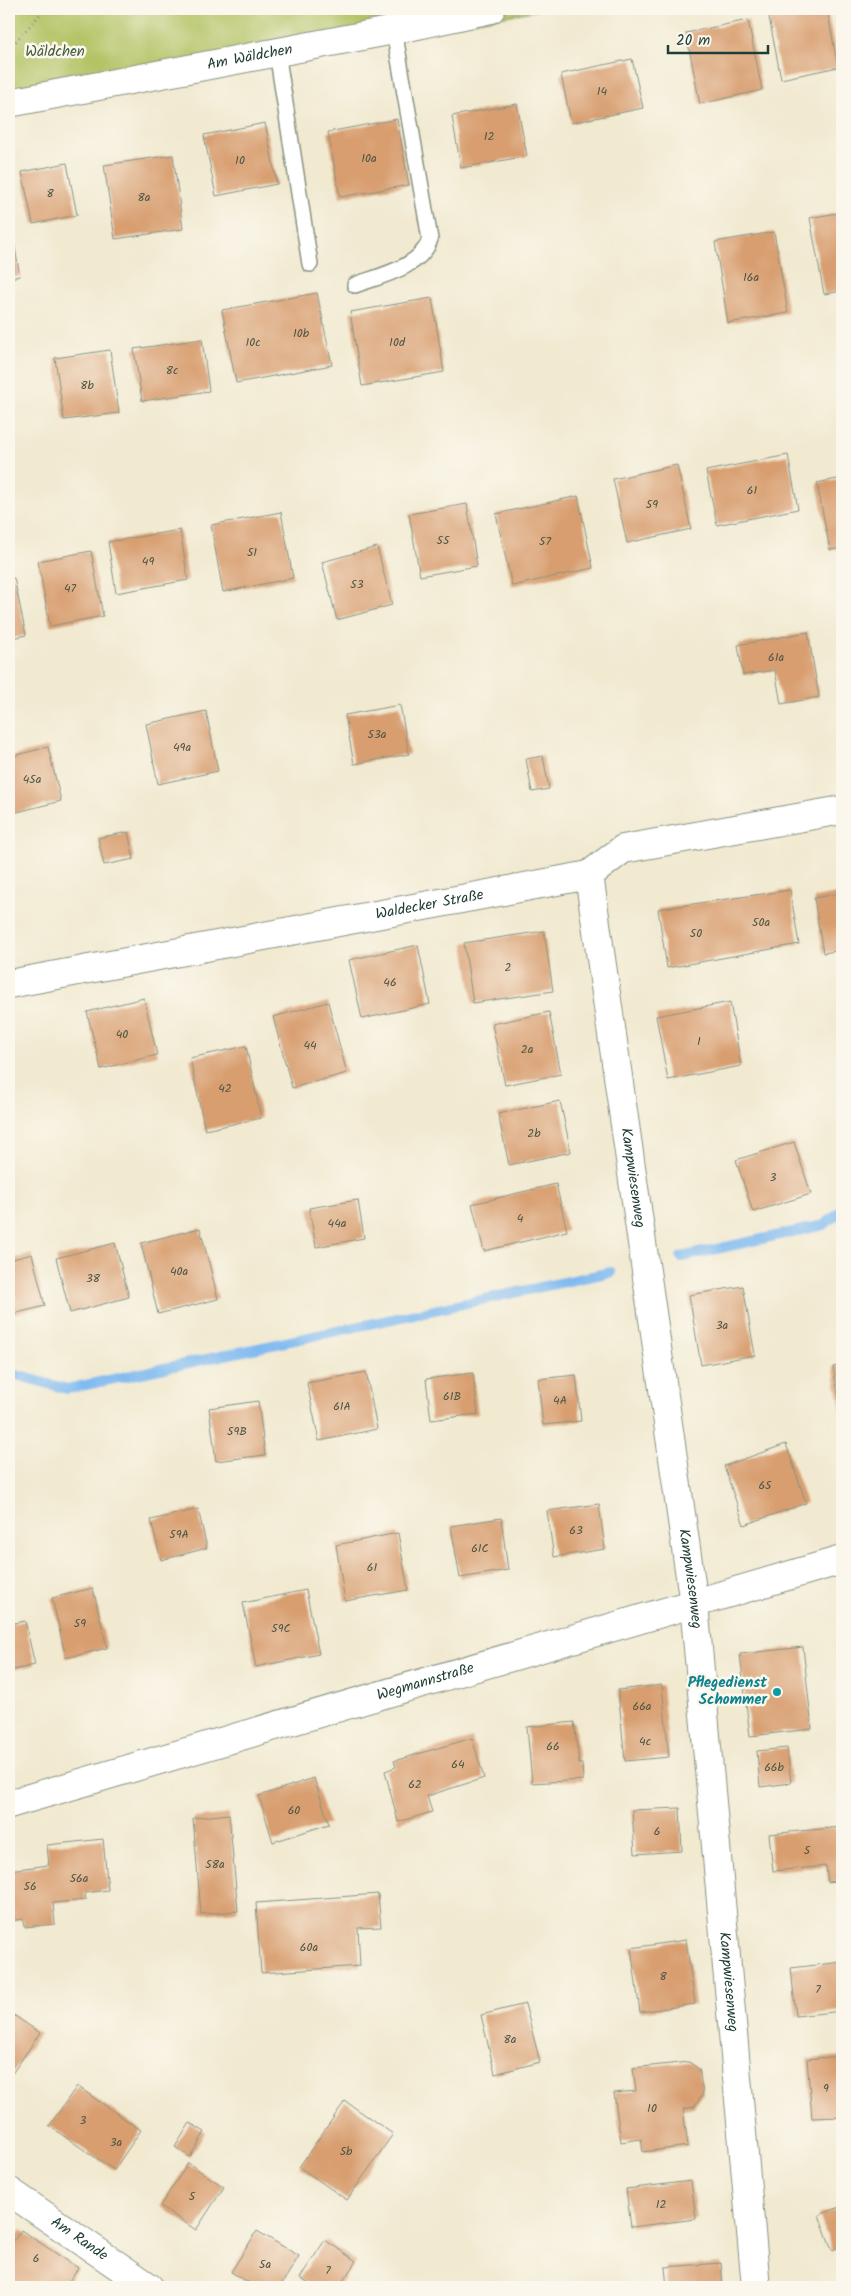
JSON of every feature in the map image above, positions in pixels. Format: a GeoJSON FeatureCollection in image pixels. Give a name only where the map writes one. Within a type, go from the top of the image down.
{"type":"FeatureCollection","features":[{"type":"Feature","properties":{"kind":"street","name":"Am Wäldchen"},"geometry":{"type":"LineString","coordinates":[[9,103],[394,30],[491,9]]}},
{"type":"Feature","properties":{"kind":"street","name":"Waldecker Straße"},"geometry":{"type":"LineString","coordinates":[[9,984],[588,875],[623,849],[842,810]]}},
{"type":"Feature","properties":{"kind":"street","name":"Kampwiesenweg"},"geometry":{"type":"LineString","coordinates":[[588,875],[694,1604],[756,2287]]}},
{"type":"Feature","properties":{"kind":"street","name":"Wegmannstraße"},"geometry":{"type":"LineString","coordinates":[[9,1804],[842,1560]]}},
{"type":"Feature","properties":{"kind":"street","name":"Am Rande"},"geometry":{"type":"LineString","coordinates":[[9,2191],[149,2287]]}},
{"type":"Feature","properties":{"kind":"lane"},"geometry":{"type":"LineString","coordinates":[[355,285],[411,262],[425,251],[430,238],[394,30]]}},
{"type":"Feature","properties":{"kind":"lane"},"geometry":{"type":"LineString","coordinates":[[277,52],[310,264]]}},
{"type":"Feature","properties":{"kind":"path"},"geometry":{"type":"LineString","coordinates":[[9,49],[45,9]]}},
{"type":"Feature","properties":{"kind":"green space","name":"Wäldchen"},"geometry":{"type":"Polygon","coordinates":[[[9,9],[545,9],[9,104],[9,9]]]}},
{"type":"Feature","properties":{"kind":"building"},"geometry":{"type":"Polygon","coordinates":[[[808,9],[827,9],[838,67],[781,79],[769,17],[808,9]]]}},
{"type":"Feature","properties":{"kind":"building"},"geometry":{"type":"Polygon","coordinates":[[[748,20],[762,90],[700,104],[686,33],[748,20]]]}},
{"type":"Feature","properties":{"kind":"building"},"geometry":{"type":"Polygon","coordinates":[[[632,59],[643,108],[571,123],[561,74],[632,59]]]}},
{"type":"Feature","properties":{"kind":"building"},"geometry":{"type":"Polygon","coordinates":[[[517,104],[527,156],[461,168],[452,116],[517,104]]]}},
{"type":"Feature","properties":{"kind":"building"},"geometry":{"type":"Polygon","coordinates":[[[397,119],[409,185],[340,197],[328,132],[397,119]]]}},
{"type":"Feature","properties":{"kind":"building"},"geometry":{"type":"Polygon","coordinates":[[[265,123],[277,184],[216,196],[204,135],[265,123]]]}},
{"type":"Feature","properties":{"kind":"building"},"geometry":{"type":"Polygon","coordinates":[[[173,155],[183,229],[115,239],[104,165],[173,155]]]}},
{"type":"Feature","properties":{"kind":"building"},"geometry":{"type":"Polygon","coordinates":[[[67,163],[77,215],[33,224],[22,172],[67,163]]]}},
{"type":"Feature","properties":{"kind":"building"},"geometry":{"type":"Polygon","coordinates":[[[842,212],[842,291],[824,294],[810,218],[842,212]]]}},
{"type":"Feature","properties":{"kind":"building"},"geometry":{"type":"Polygon","coordinates":[[[9,215],[20,276],[9,278],[9,215]]]}},
{"type":"Feature","properties":{"kind":"building"},"geometry":{"type":"Polygon","coordinates":[[[774,232],[788,313],[728,323],[715,242],[774,232]]]}},
{"type":"Feature","properties":{"kind":"building"},"geometry":{"type":"Polygon","coordinates":[[[317,293],[332,365],[236,383],[222,310],[317,293]]]}},
{"type":"Feature","properties":{"kind":"building"},"geometry":{"type":"Polygon","coordinates":[[[432,298],[444,372],[362,386],[350,312],[432,298]]]}},
{"type":"Feature","properties":{"kind":"building"},"geometry":{"type":"Polygon","coordinates":[[[202,339],[209,391],[142,401],[134,349],[202,339]]]}},
{"type":"Feature","properties":{"kind":"building"},"geometry":{"type":"Polygon","coordinates":[[[110,350],[119,413],[64,420],[55,358],[110,350]]]}},
{"type":"Feature","properties":{"kind":"building"},"geometry":{"type":"Polygon","coordinates":[[[788,455],[798,509],[717,525],[706,471],[788,455]]]}},
{"type":"Feature","properties":{"kind":"building"},"geometry":{"type":"Polygon","coordinates":[[[677,465],[691,529],[627,543],[613,479],[677,465]]]}},
{"type":"Feature","properties":{"kind":"building"},"geometry":{"type":"Polygon","coordinates":[[[842,478],[842,548],[830,550],[817,483],[842,478]]]}},
{"type":"Feature","properties":{"kind":"building"},"geometry":{"type":"Polygon","coordinates":[[[578,496],[593,568],[512,586],[496,514],[578,496]]]}},
{"type":"Feature","properties":{"kind":"building"},"geometry":{"type":"Polygon","coordinates":[[[467,504],[477,566],[420,576],[409,514],[467,504]]]}},
{"type":"Feature","properties":{"kind":"building"},"geometry":{"type":"Polygon","coordinates":[[[281,512],[293,578],[223,592],[211,525],[281,512]]]}},
{"type":"Feature","properties":{"kind":"building"},"geometry":{"type":"Polygon","coordinates":[[[180,530],[188,580],[116,593],[108,542],[180,530]]]}},
{"type":"Feature","properties":{"kind":"building"},"geometry":{"type":"Polygon","coordinates":[[[377,547],[392,605],[337,620],[322,562],[377,547]]]}},
{"type":"Feature","properties":{"kind":"building"},"geometry":{"type":"Polygon","coordinates":[[[91,551],[103,616],[50,626],[38,561],[91,551]]]}},
{"type":"Feature","properties":{"kind":"building"},"geometry":{"type":"Polygon","coordinates":[[[14,578],[26,635],[9,639],[9,579],[14,578]]]}},
{"type":"Feature","properties":{"kind":"building"},"geometry":{"type":"Polygon","coordinates":[[[808,632],[819,697],[781,704],[775,670],[743,675],[738,645],[808,632]]]}},
{"type":"Feature","properties":{"kind":"building"},"geometry":{"type":"Polygon","coordinates":[[[400,705],[409,754],[354,764],[345,715],[400,705]]]}},
{"type":"Feature","properties":{"kind":"building"},"geometry":{"type":"Polygon","coordinates":[[[206,711],[218,771],[158,784],[146,724],[206,711]]]}},
{"type":"Feature","properties":{"kind":"building"},"geometry":{"type":"Polygon","coordinates":[[[48,747],[61,801],[9,814],[9,757],[48,747]]]}},
{"type":"Feature","properties":{"kind":"building"},"geometry":{"type":"Polygon","coordinates":[[[543,756],[549,789],[532,792],[526,759],[543,756]]]}},
{"type":"Feature","properties":{"kind":"building"},"geometry":{"type":"Polygon","coordinates":[[[128,832],[134,859],[104,865],[98,838],[128,832]]]}},
{"type":"Feature","properties":{"kind":"building"},"geometry":{"type":"Polygon","coordinates":[[[790,890],[799,944],[667,968],[658,909],[790,890]]]}},
{"type":"Feature","properties":{"kind":"building"},"geometry":{"type":"Polygon","coordinates":[[[842,893],[842,950],[823,953],[814,898],[842,893]]]}},
{"type":"Feature","properties":{"kind":"building"},"geometry":{"type":"Polygon","coordinates":[[[544,931],[553,991],[473,1003],[464,943],[544,931]]]}},
{"type":"Feature","properties":{"kind":"building"},"geometry":{"type":"Polygon","coordinates":[[[418,945],[430,1004],[362,1019],[349,960],[418,945]]]}},
{"type":"Feature","properties":{"kind":"building"},"geometry":{"type":"Polygon","coordinates":[[[144,998],[157,1055],[101,1069],[87,1012],[144,998]]]}},
{"type":"Feature","properties":{"kind":"building"},"geometry":{"type":"Polygon","coordinates":[[[328,1002],[347,1073],[292,1088],[273,1017],[328,1002]]]}},
{"type":"Feature","properties":{"kind":"building"},"geometry":{"type":"Polygon","coordinates":[[[730,1002],[741,1066],[668,1080],[656,1016],[730,1002]]]}},
{"type":"Feature","properties":{"kind":"building"},"geometry":{"type":"Polygon","coordinates":[[[549,1012],[561,1074],[505,1085],[492,1024],[549,1012]]]}},
{"type":"Feature","properties":{"kind":"building"},"geometry":{"type":"Polygon","coordinates":[[[246,1046],[261,1118],[205,1130],[190,1058],[246,1046]]]}},
{"type":"Feature","properties":{"kind":"building"},"geometry":{"type":"Polygon","coordinates":[[[560,1101],[571,1152],[509,1165],[498,1114],[560,1101]]]}},
{"type":"Feature","properties":{"kind":"building"},"geometry":{"type":"Polygon","coordinates":[[[794,1142],[811,1194],[753,1212],[736,1160],[794,1142]]]}},
{"type":"Feature","properties":{"kind":"building"},"geometry":{"type":"Polygon","coordinates":[[[556,1184],[567,1231],[484,1251],[472,1204],[556,1184]]]}},
{"type":"Feature","properties":{"kind":"building"},"geometry":{"type":"Polygon","coordinates":[[[358,1200],[364,1238],[316,1247],[309,1208],[358,1200]]]}},
{"type":"Feature","properties":{"kind":"building"},"geometry":{"type":"Polygon","coordinates":[[[200,1228],[218,1299],[158,1314],[141,1243],[200,1228]]]}},
{"type":"Feature","properties":{"kind":"building"},"geometry":{"type":"Polygon","coordinates":[[[115,1243],[129,1297],[70,1313],[56,1258],[115,1243]]]}},
{"type":"Feature","properties":{"kind":"building"},"geometry":{"type":"Polygon","coordinates":[[[32,1254],[45,1306],[9,1315],[9,1260],[32,1254]]]}},
{"type":"Feature","properties":{"kind":"building"},"geometry":{"type":"Polygon","coordinates":[[[743,1286],[755,1355],[701,1365],[689,1295],[743,1286]]]}},
{"type":"Feature","properties":{"kind":"building"},"geometry":{"type":"Polygon","coordinates":[[[842,1365],[842,1410],[841,1410],[833,1367],[842,1365]]]}},
{"type":"Feature","properties":{"kind":"building"},"geometry":{"type":"Polygon","coordinates":[[[366,1372],[377,1429],[319,1441],[307,1383],[366,1372]]]}},
{"type":"Feature","properties":{"kind":"building"},"geometry":{"type":"Polygon","coordinates":[[[473,1373],[478,1414],[431,1420],[426,1379],[473,1373]]]}},
{"type":"Feature","properties":{"kind":"building"},"geometry":{"type":"Polygon","coordinates":[[[576,1375],[581,1421],[543,1425],[538,1379],[576,1375]]]}},
{"type":"Feature","properties":{"kind":"building"},"geometry":{"type":"Polygon","coordinates":[[[258,1401],[265,1455],[216,1461],[209,1408],[258,1401]]]}},
{"type":"Feature","properties":{"kind":"building"},"geometry":{"type":"Polygon","coordinates":[[[786,1444],[806,1503],[744,1525],[724,1466],[786,1444]]]}},
{"type":"Feature","properties":{"kind":"building"},"geometry":{"type":"Polygon","coordinates":[[[599,1504],[605,1549],[554,1557],[547,1511],[599,1504]]]}},
{"type":"Feature","properties":{"kind":"building"},"geometry":{"type":"Polygon","coordinates":[[[198,1509],[207,1548],[161,1560],[151,1520],[198,1509]]]}},
{"type":"Feature","properties":{"kind":"building"},"geometry":{"type":"Polygon","coordinates":[[[501,1518],[508,1570],[460,1578],[451,1526],[501,1518]]]}},
{"type":"Feature","properties":{"kind":"building"},"geometry":{"type":"Polygon","coordinates":[[[398,1533],[408,1590],[345,1601],[336,1545],[398,1533]]]}},
{"type":"Feature","properties":{"kind":"building"},"geometry":{"type":"Polygon","coordinates":[[[93,1588],[107,1648],[66,1658],[52,1598],[93,1588]]]}},
{"type":"Feature","properties":{"kind":"building"},"geometry":{"type":"Polygon","coordinates":[[[306,1590],[319,1654],[256,1667],[243,1603],[306,1590]]]}},
{"type":"Feature","properties":{"kind":"building"},"geometry":{"type":"Polygon","coordinates":[[[25,1621],[35,1665],[9,1671],[9,1624],[25,1621]]]}},
{"type":"Feature","properties":{"kind":"building","name":"Pflegedienst Schommer"},"geometry":{"type":"Polygon","coordinates":[[[803,1647],[812,1729],[750,1736],[740,1654],[803,1647]]]}},
{"type":"Feature","properties":{"kind":"building"},"geometry":{"type":"Polygon","coordinates":[[[662,1685],[669,1757],[625,1761],[618,1690],[662,1685]]]}},
{"type":"Feature","properties":{"kind":"building"},"geometry":{"type":"Polygon","coordinates":[[[574,1722],[583,1780],[532,1783],[527,1727],[574,1722]]]}},
{"type":"Feature","properties":{"kind":"building"},"geometry":{"type":"Polygon","coordinates":[[[472,1738],[484,1778],[427,1796],[432,1812],[398,1822],[385,1771],[396,1767],[394,1761],[472,1738]]]}},
{"type":"Feature","properties":{"kind":"building"},"geometry":{"type":"Polygon","coordinates":[[[787,1748],[791,1783],[760,1787],[757,1751],[787,1748]]]}},
{"type":"Feature","properties":{"kind":"building"},"geometry":{"type":"Polygon","coordinates":[[[314,1778],[329,1824],[273,1842],[259,1796],[314,1778]]]}},
{"type":"Feature","properties":{"kind":"building"},"geometry":{"type":"Polygon","coordinates":[[[680,1808],[682,1851],[635,1854],[632,1810],[680,1808]]]}},
{"type":"Feature","properties":{"kind":"building"},"geometry":{"type":"Polygon","coordinates":[[[229,1814],[238,1911],[201,1914],[193,1818],[229,1814]]]}},
{"type":"Feature","properties":{"kind":"building"},"geometry":{"type":"Polygon","coordinates":[[[842,1827],[842,1880],[828,1882],[826,1866],[773,1871],[769,1834],[842,1827]]]}},
{"type":"Feature","properties":{"kind":"building"},"geometry":{"type":"Polygon","coordinates":[[[103,1839],[108,1890],[85,1893],[86,1900],[53,1903],[55,1924],[24,1927],[23,1919],[9,1921],[9,1870],[49,1865],[47,1845],[103,1839]]]}},
{"type":"Feature","properties":{"kind":"building"},"geometry":{"type":"Polygon","coordinates":[[[378,1894],[381,1927],[358,1928],[360,1966],[261,1973],[256,1903],[378,1894]]]}},
{"type":"Feature","properties":{"kind":"building"},"geometry":{"type":"Polygon","coordinates":[[[686,1940],[695,2004],[640,2012],[631,1948],[686,1940]]]}},
{"type":"Feature","properties":{"kind":"building"},"geometry":{"type":"Polygon","coordinates":[[[842,1962],[842,2011],[796,2016],[791,1968],[842,1962]]]}},
{"type":"Feature","properties":{"kind":"building"},"geometry":{"type":"Polygon","coordinates":[[[525,2004],[540,2062],[495,2074],[481,2015],[525,2004]]]}},
{"type":"Feature","properties":{"kind":"building"},"geometry":{"type":"Polygon","coordinates":[[[9,2012],[40,2033],[9,2078],[9,2012]]]}},
{"type":"Feature","properties":{"kind":"building"},"geometry":{"type":"Polygon","coordinates":[[[842,2056],[842,2117],[812,2118],[807,2059],[842,2056]]]}},
{"type":"Feature","properties":{"kind":"building"},"geometry":{"type":"Polygon","coordinates":[[[689,2062],[699,2069],[703,2094],[694,2107],[683,2109],[688,2146],[643,2152],[641,2139],[621,2142],[614,2093],[636,2091],[633,2068],[689,2062]]]}},
{"type":"Feature","properties":{"kind":"building"},"geometry":{"type":"Polygon","coordinates":[[[77,2086],[141,2130],[114,2170],[49,2126],[77,2086]]]}},
{"type":"Feature","properties":{"kind":"building"},"geometry":{"type":"Polygon","coordinates":[[[345,2101],[393,2134],[347,2200],[299,2167],[345,2101]]]}},
{"type":"Feature","properties":{"kind":"building"},"geometry":{"type":"Polygon","coordinates":[[[190,2123],[205,2132],[190,2157],[175,2147],[190,2123]]]}},
{"type":"Feature","properties":{"kind":"building"},"geometry":{"type":"Polygon","coordinates":[[[188,2163],[224,2187],[196,2230],[160,2206],[188,2163]]]}},
{"type":"Feature","properties":{"kind":"building"},"geometry":{"type":"Polygon","coordinates":[[[691,2181],[696,2219],[631,2227],[626,2189],[691,2181]]]}},
{"type":"Feature","properties":{"kind":"building"},"geometry":{"type":"Polygon","coordinates":[[[842,2206],[842,2246],[832,2250],[819,2215],[842,2206]]]}},
{"type":"Feature","properties":{"kind":"building"},"geometry":{"type":"Polygon","coordinates":[[[21,2230],[78,2268],[65,2287],[9,2287],[9,2248],[21,2230]]]}},
{"type":"Feature","properties":{"kind":"building"},"geometry":{"type":"Polygon","coordinates":[[[257,2231],[299,2256],[280,2287],[256,2287],[231,2272],[257,2231]]]}},
{"type":"Feature","properties":{"kind":"building"},"geometry":{"type":"Polygon","coordinates":[[[325,2240],[356,2261],[339,2287],[313,2287],[300,2278],[325,2240]]]}},
{"type":"Feature","properties":{"kind":"building"},"geometry":{"type":"Polygon","coordinates":[[[721,2263],[723,2287],[667,2287],[665,2267],[721,2263]]]}},
{"type":"Feature","properties":{"kind":"waterway"},"geometry":{"type":"LineString","coordinates":[[681,1257],[824,1225],[842,1210]]}},
{"type":"Feature","properties":{"kind":"waterway"},"geometry":{"type":"LineString","coordinates":[[9,1373],[67,1389],[611,1272]]}},
{"type":"Feature","properties":{"kind":"place","name":"Pflegedienst Schommer"},"geometry":{"type":"Point","coordinates":[777,1692]}}]}
